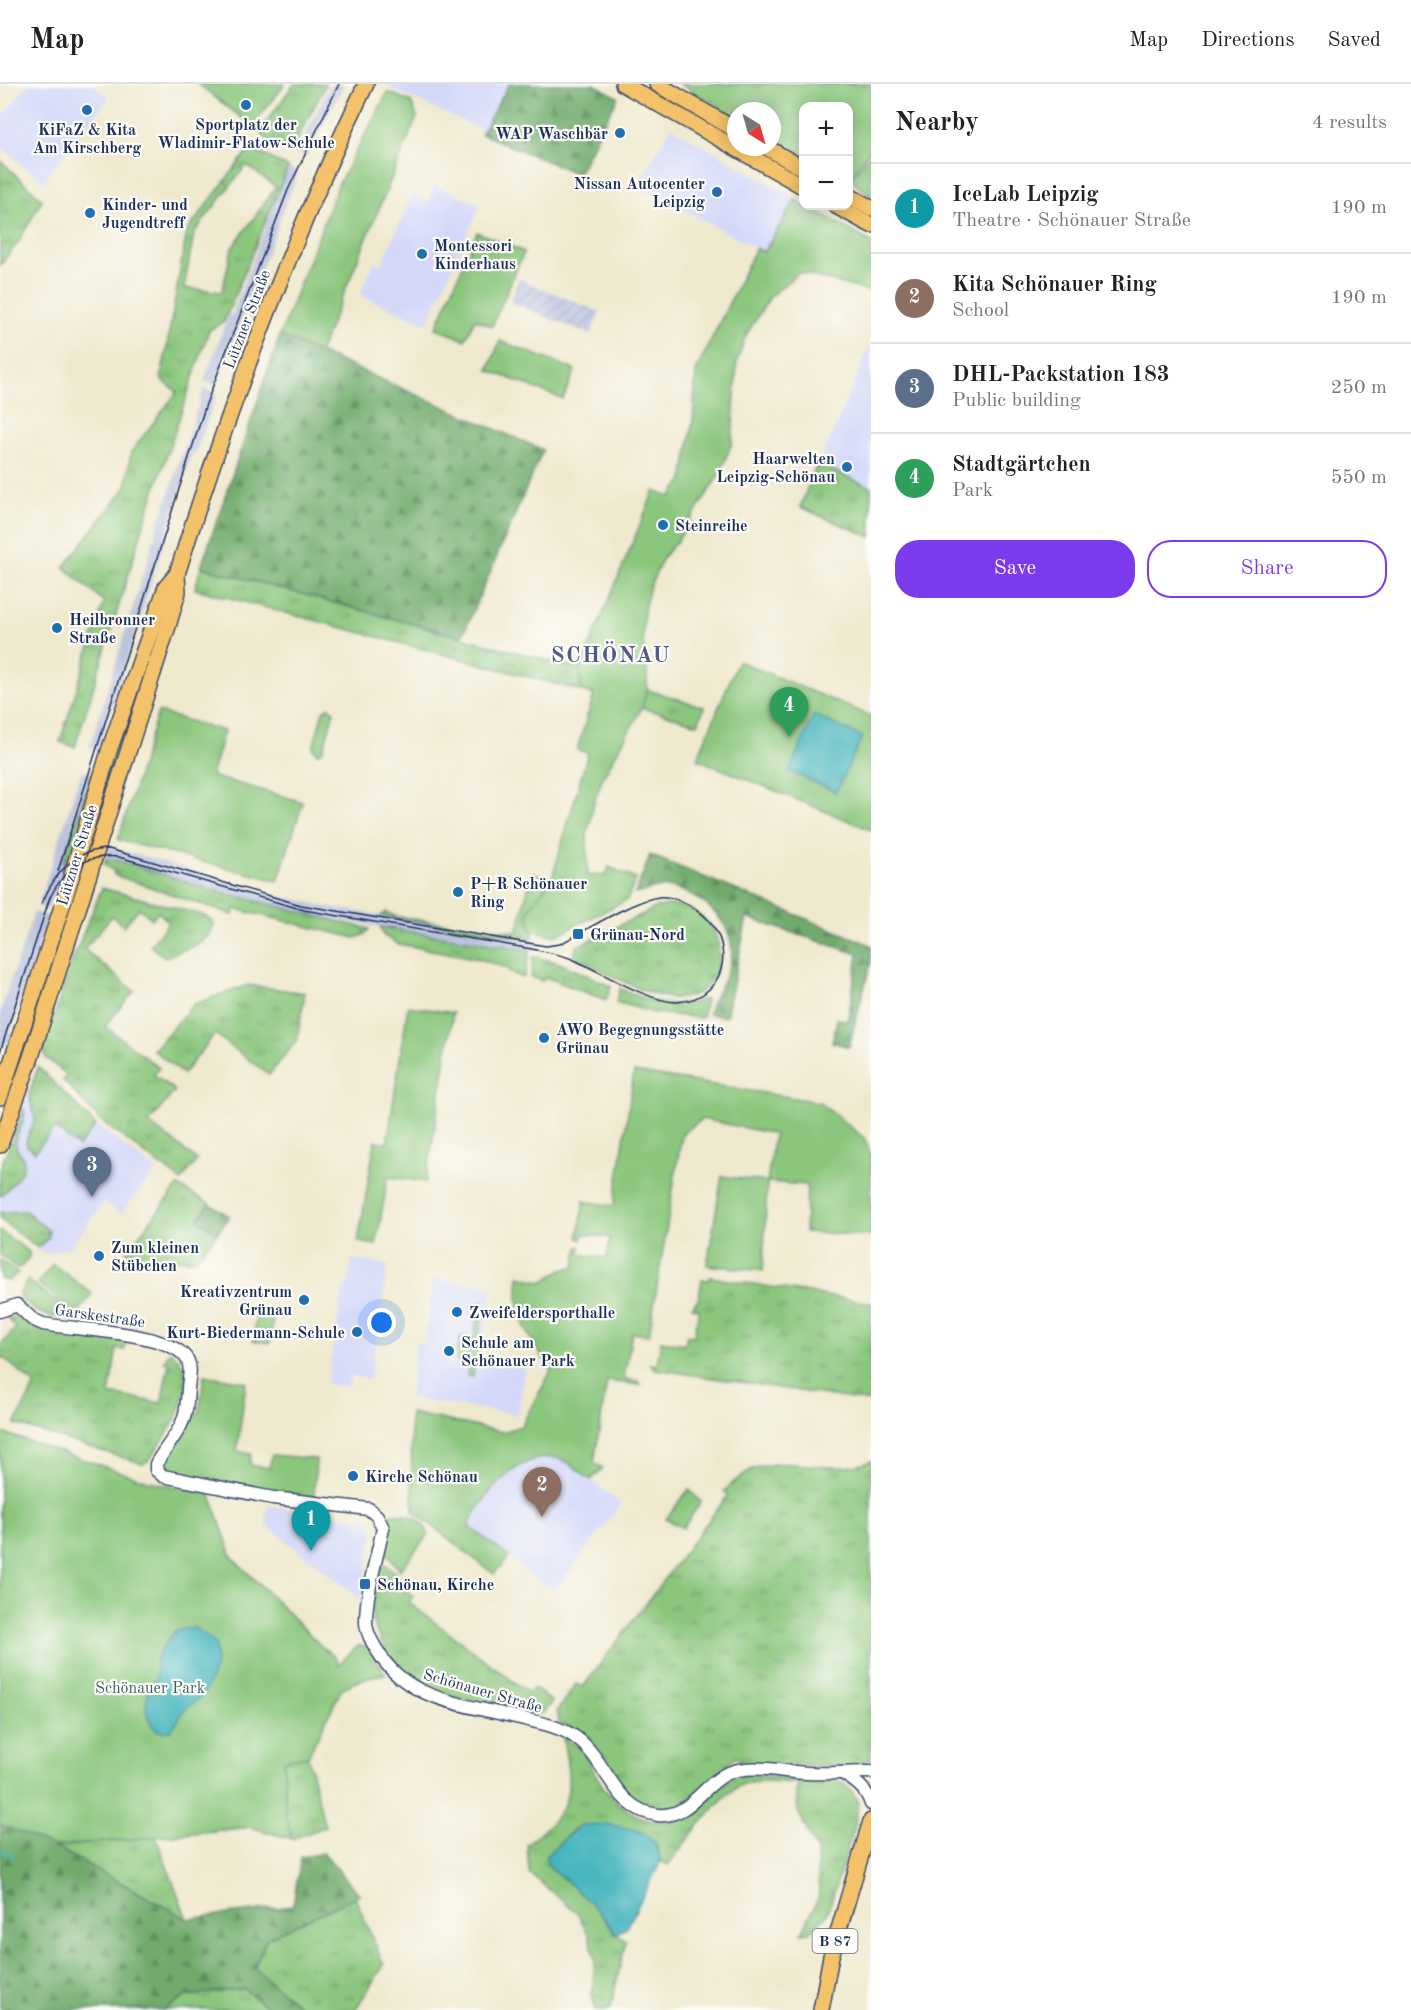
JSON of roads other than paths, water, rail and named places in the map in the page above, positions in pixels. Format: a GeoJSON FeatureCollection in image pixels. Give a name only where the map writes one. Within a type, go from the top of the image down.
{"type":"FeatureCollection","features":[{"type":"Feature","properties":{"kind":"main road","name":"Lützner Straße"},"geometry":{"type":"LineString","coordinates":[[0,1144],[31,1057],[169,623],[178,592],[177,574],[242,379],[323,172],[366,84]]}},
{"type":"Feature","properties":{"kind":"main road"},"geometry":{"type":"LineString","coordinates":[[623,84],[799,184]]}},
{"type":"Feature","properties":{"kind":"main road"},"geometry":{"type":"LineString","coordinates":[[657,84],[727,125]]}},
{"type":"Feature","properties":{"kind":"main road"},"geometry":{"type":"LineString","coordinates":[[781,156],[799,166]]}},
{"type":"Feature","properties":{"kind":"main road"},"geometry":{"type":"LineString","coordinates":[[853,197],[871,208]]}},
{"type":"Feature","properties":{"kind":"main road"},"geometry":{"type":"LineString","coordinates":[[843,210],[871,225]]}},
{"type":"Feature","properties":{"kind":"main road","name":"Lützner Straße"},"geometry":{"type":"LineString","coordinates":[[0,1097],[56,927],[110,748],[166,587],[177,574]]}},
{"type":"Feature","properties":{"kind":"main road","name":"B 87"},"geometry":{"type":"LineString","coordinates":[[821,2010],[837,1933],[871,1821]]}},
{"type":"Feature","properties":{"kind":"street","name":"Garskestraße"},"geometry":{"type":"LineString","coordinates":[[0,1311],[17,1305],[32,1319],[43,1323],[136,1335],[157,1341],[188,1361],[185,1414],[181,1426],[156,1464],[156,1470]]}},
{"type":"Feature","properties":{"kind":"street","name":"Schönauer Straße"},"geometry":{"type":"LineString","coordinates":[[156,1470],[163,1476],[214,1488],[273,1498],[369,1509],[377,1516],[383,1528],[366,1623],[375,1648],[391,1672],[408,1686],[435,1697],[545,1725],[574,1736],[591,1750],[621,1798],[637,1809],[660,1815],[685,1809],[725,1774],[745,1769],[809,1773],[871,1772]]}},
{"type":"Feature","properties":{"kind":"street"},"geometry":{"type":"LineString","coordinates":[[841,1772],[858,1784],[868,1795],[871,1804]]}},
{"type":"Feature","properties":{"kind":"water"},"geometry":{"type":"Polygon","coordinates":[[[814,715],[862,737],[836,792],[789,771],[814,715]]]}},
{"type":"Feature","properties":{"kind":"water"},"geometry":{"type":"Polygon","coordinates":[[[195,1628],[216,1644],[216,1666],[204,1694],[185,1709],[171,1731],[157,1730],[149,1721],[146,1707],[148,1693],[156,1676],[157,1657],[176,1630],[195,1628]]]}},
{"type":"Feature","properties":{"kind":"water"},"geometry":{"type":"Polygon","coordinates":[[[606,1824],[642,1832],[648,1836],[661,1861],[627,1927],[616,1935],[593,1906],[547,1864],[546,1856],[580,1825],[606,1824]]]}},
{"type":"Feature","properties":{"kind":"waterway"},"geometry":{"type":"LineString","coordinates":[[0,1850],[14,1856]]}},
{"type":"Feature","properties":{"kind":"tram line"},"geometry":{"type":"LineString","coordinates":[[58,871],[206,404],[288,190],[339,84]]}},
{"type":"Feature","properties":{"kind":"tram line"},"geometry":{"type":"LineString","coordinates":[[42,903],[53,882],[67,865],[86,853],[109,849],[301,905],[546,946],[560,944],[648,899],[667,897],[689,905],[705,917],[716,931],[722,946],[722,962],[718,977],[709,989],[695,998],[677,1002],[666,1001],[639,992],[563,956],[304,910],[119,857],[95,858],[74,868],[58,883],[47,905]]}},
{"type":"Feature","properties":{"kind":"tram line"},"geometry":{"type":"LineString","coordinates":[[0,1052],[50,897]]}},
{"type":"Feature","properties":{"kind":"place","name":"Sportplatz der Wladimir-Flatow-Schule"},"geometry":{"type":"Point","coordinates":[246,105]}},
{"type":"Feature","properties":{"kind":"place","name":"KiFaZ & Kita Am Kirschberg"},"geometry":{"type":"Point","coordinates":[87,110]}},
{"type":"Feature","properties":{"kind":"place","name":"WAP Waschbär"},"geometry":{"type":"Point","coordinates":[620,133]}},
{"type":"Feature","properties":{"kind":"place","name":"Nissan Autocenter Leipzig"},"geometry":{"type":"Point","coordinates":[717,192]}},
{"type":"Feature","properties":{"kind":"place","name":"Kinder- und Jugendtreff"},"geometry":{"type":"Point","coordinates":[90,213]}},
{"type":"Feature","properties":{"kind":"place","name":"Montessori Kinderhaus"},"geometry":{"type":"Point","coordinates":[422,254]}},
{"type":"Feature","properties":{"kind":"place","name":"Haarwelten Leipzig-Schönau"},"geometry":{"type":"Point","coordinates":[847,467]}},
{"type":"Feature","properties":{"kind":"place","name":"Steinreihe"},"geometry":{"type":"Point","coordinates":[663,525]}},
{"type":"Feature","properties":{"kind":"place","name":"Heilbronner Straße"},"geometry":{"type":"Point","coordinates":[57,628]}},
{"type":"Feature","properties":{"kind":"place","name":"Stadtgärtchen"},"geometry":{"type":"Point","coordinates":[789,737]}},
{"type":"Feature","properties":{"kind":"place","name":"P+R Schönauer Ring"},"geometry":{"type":"Point","coordinates":[458,892]}},
{"type":"Feature","properties":{"kind":"place","name":"Grünau-Nord"},"geometry":{"type":"Point","coordinates":[578,934]}},
{"type":"Feature","properties":{"kind":"place","name":"AWO Begegnungsstätte Grünau"},"geometry":{"type":"Point","coordinates":[544,1038]}},
{"type":"Feature","properties":{"kind":"place","name":"DHL-Packstation 183"},"geometry":{"type":"Point","coordinates":[92,1197]}},
{"type":"Feature","properties":{"kind":"place","name":"Zum kleinen Stübchen"},"geometry":{"type":"Point","coordinates":[99,1256]}},
{"type":"Feature","properties":{"kind":"place","name":"Kreativzentrum Grünau"},"geometry":{"type":"Point","coordinates":[304,1300]}},
{"type":"Feature","properties":{"kind":"place","name":"Zweifeldersporthalle"},"geometry":{"type":"Point","coordinates":[457,1312]}},
{"type":"Feature","properties":{"kind":"place","name":"Kurt-Biedermann-Schule"},"geometry":{"type":"Point","coordinates":[357,1332]}},
{"type":"Feature","properties":{"kind":"place","name":"Schule am Schönauer Park"},"geometry":{"type":"Point","coordinates":[449,1351]}},
{"type":"Feature","properties":{"kind":"place","name":"Kirche Schönau"},"geometry":{"type":"Point","coordinates":[353,1476]}},
{"type":"Feature","properties":{"kind":"place","name":"Kita Schönauer Ring"},"geometry":{"type":"Point","coordinates":[542,1517]}},
{"type":"Feature","properties":{"kind":"place","name":"IceLab Leipzig"},"geometry":{"type":"Point","coordinates":[311,1551]}},
{"type":"Feature","properties":{"kind":"place","name":"Schönau, Kirche"},"geometry":{"type":"Point","coordinates":[365,1584]}},
{"type":"Feature","properties":{"kind":"district","name":"SCHÖNAU"},"geometry":{"type":"Point","coordinates":[611,654]}},
{"type":"Feature","properties":{"kind":"park label","name":"Schönauer Park"},"geometry":{"type":"Point","coordinates":[150,1687]}}]}
